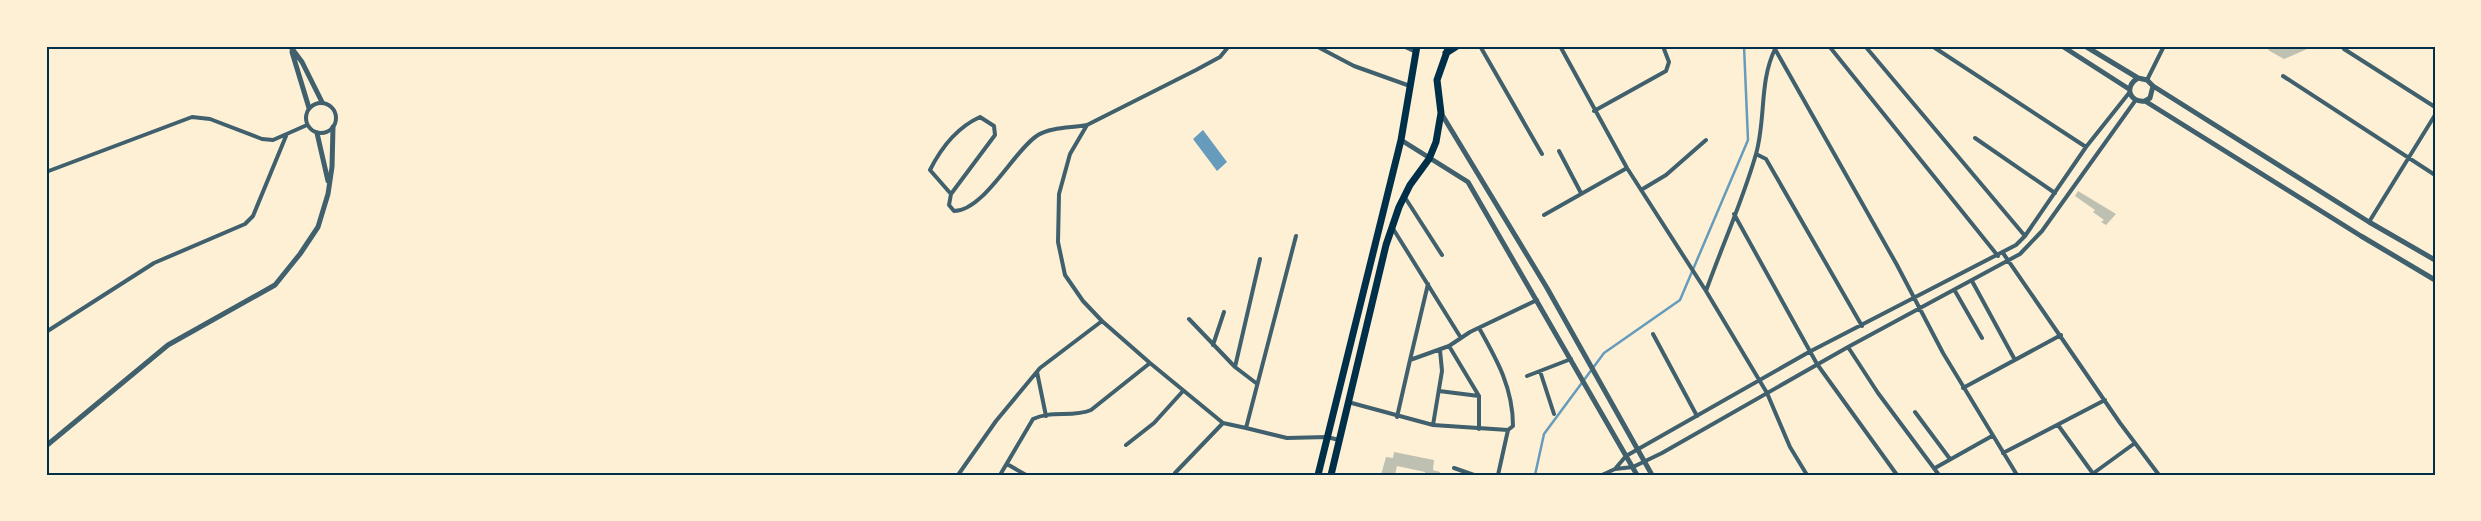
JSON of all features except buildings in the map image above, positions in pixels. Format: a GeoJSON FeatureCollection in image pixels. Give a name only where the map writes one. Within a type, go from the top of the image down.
{"type":"FeatureCollection","features":[{"type":"Feature","properties":{"kind":"highway"},"geometry":{"type":"LineString","coordinates":[[1330,475],[1392,226],[1404,196],[1429,159],[1436,142],[1441,113],[1437,80],[1448,50],[1457,46]]}},
{"type":"Feature","properties":{"kind":"highway"},"geometry":{"type":"LineString","coordinates":[[1318,475],[1401,140],[1412,87],[1417,49]]}},
{"type":"Feature","properties":{"kind":"street"},"geometry":{"type":"LineString","coordinates":[[951,194],[930,170],[938,154],[962,128],[980,117],[986,119],[994,126],[995,135],[951,194],[949,204],[954,211],[966,209],[1004,174],[1039,135],[1087,125],[1220,57],[1229,46]]}},
{"type":"Feature","properties":{"kind":"street"},"geometry":{"type":"LineString","coordinates":[[1316,46],[1354,66],[1412,87]]}},
{"type":"Feature","properties":{"kind":"street"},"geometry":{"type":"LineString","coordinates":[[1403,46],[1417,49]]}},
{"type":"Feature","properties":{"kind":"street"},"geometry":{"type":"LineString","coordinates":[[1480,46],[1542,154]]}},
{"type":"Feature","properties":{"kind":"street"},"geometry":{"type":"LineString","coordinates":[[1560,46],[1627,168],[1706,291],[1767,393],[1790,447],[1807,475]]}},
{"type":"Feature","properties":{"kind":"street"},"geometry":{"type":"LineString","coordinates":[[1829,46],[1998,256]]}},
{"type":"Feature","properties":{"kind":"street"},"geometry":{"type":"LineString","coordinates":[[1865,46],[2025,236]]}},
{"type":"Feature","properties":{"kind":"street"},"geometry":{"type":"LineString","coordinates":[[1932,46],[2086,147]]}},
{"type":"Feature","properties":{"kind":"street"},"geometry":{"type":"LineString","coordinates":[[2062,46],[2129,91],[2135,101]]}},
{"type":"Feature","properties":{"kind":"street"},"geometry":{"type":"LineString","coordinates":[[2085,46],[2138,78],[2147,80],[2153,86],[2369,222],[2435,260]]}},
{"type":"Feature","properties":{"kind":"street"},"geometry":{"type":"LineString","coordinates":[[2147,80],[2164,46]]}},
{"type":"Feature","properties":{"kind":"street"},"geometry":{"type":"LineString","coordinates":[[46,446],[168,345],[275,285],[300,254],[318,227],[332,167],[336,119],[334,110],[322,102],[302,62],[291,47]]}},
{"type":"Feature","properties":{"kind":"street"},"geometry":{"type":"LineString","coordinates":[[291,47],[309,108]]}},
{"type":"Feature","properties":{"kind":"street"},"geometry":{"type":"LineString","coordinates":[[1706,291],[1756,154],[1763,116],[1765,72],[1774,48]]}},
{"type":"Feature","properties":{"kind":"street"},"geometry":{"type":"LineString","coordinates":[[1774,48],[1962,388],[2017,475]]}},
{"type":"Feature","properties":{"kind":"street"},"geometry":{"type":"LineString","coordinates":[[1594,111],[1666,71],[1669,62],[1664,49]]}},
{"type":"Feature","properties":{"kind":"street"},"geometry":{"type":"LineString","coordinates":[[2344,49],[2435,107]]}},
{"type":"Feature","properties":{"kind":"street"},"geometry":{"type":"LineString","coordinates":[[2283,76],[2435,175]]}},
{"type":"Feature","properties":{"kind":"street"},"geometry":{"type":"LineString","coordinates":[[1615,469],[1626,456],[1809,352],[2003,253],[2025,236],[2086,147],[2129,91],[2130,84],[2138,78]]}},
{"type":"Feature","properties":{"kind":"street"},"geometry":{"type":"LineString","coordinates":[[2145,101],[2153,92],[2153,86]]}},
{"type":"Feature","properties":{"kind":"street"},"geometry":{"type":"LineString","coordinates":[[2135,101],[2145,101],[2435,280]]}},
{"type":"Feature","properties":{"kind":"street"},"geometry":{"type":"LineString","coordinates":[[1602,475],[1615,469],[1633,467],[1645,462],[1817,364],[2009,261],[2029,246],[2042,231],[2135,101]]}},
{"type":"Feature","properties":{"kind":"street"},"geometry":{"type":"LineString","coordinates":[[322,102],[314,104],[306,114],[307,125],[317,133],[329,184]]}},
{"type":"Feature","properties":{"kind":"street"},"geometry":{"type":"LineString","coordinates":[[1441,113],[1604,387],[1652,475]]}},
{"type":"Feature","properties":{"kind":"street"},"geometry":{"type":"LineString","coordinates":[[2369,222],[2435,115]]}},
{"type":"Feature","properties":{"kind":"street"},"geometry":{"type":"LineString","coordinates":[[46,172],[192,117],[210,119],[262,139],[273,140],[286,136],[307,125]]}},
{"type":"Feature","properties":{"kind":"street"},"geometry":{"type":"LineString","coordinates":[[1087,125],[1070,154],[1059,194],[1058,242],[1065,275],[1083,301],[1102,321],[1150,363],[1224,423],[1287,438],[1327,438],[1339,440]]}},
{"type":"Feature","properties":{"kind":"street"},"geometry":{"type":"LineString","coordinates":[[317,133],[325,133],[334,127]]}},
{"type":"Feature","properties":{"kind":"street"},"geometry":{"type":"LineString","coordinates":[[46,332],[154,262],[245,224],[253,216],[286,136]]}},
{"type":"Feature","properties":{"kind":"street"},"geometry":{"type":"LineString","coordinates":[[1975,138],[2055,193]]}},
{"type":"Feature","properties":{"kind":"street"},"geometry":{"type":"LineString","coordinates":[[1401,140],[1468,182],[1637,475]]}},
{"type":"Feature","properties":{"kind":"street"},"geometry":{"type":"LineString","coordinates":[[1641,190],[1666,176],[1706,140]]}},
{"type":"Feature","properties":{"kind":"street"},"geometry":{"type":"LineString","coordinates":[[1560,151],[1582,193]]}},
{"type":"Feature","properties":{"kind":"street"},"geometry":{"type":"LineString","coordinates":[[1756,154],[1766,159],[1862,326]]}},
{"type":"Feature","properties":{"kind":"street"},"geometry":{"type":"LineString","coordinates":[[1544,215],[1627,168]]}},
{"type":"Feature","properties":{"kind":"street"},"geometry":{"type":"LineString","coordinates":[[1404,196],[1442,255]]}},
{"type":"Feature","properties":{"kind":"street"},"geometry":{"type":"LineString","coordinates":[[1734,214],[1809,352],[1896,475]]}},
{"type":"Feature","properties":{"kind":"street"},"geometry":{"type":"LineString","coordinates":[[1392,226],[1461,338]]}},
{"type":"Feature","properties":{"kind":"street"},"geometry":{"type":"LineString","coordinates":[[1246,428],[1256,383],[1296,236]]}},
{"type":"Feature","properties":{"kind":"street"},"geometry":{"type":"LineString","coordinates":[[2003,253],[2159,475]]}},
{"type":"Feature","properties":{"kind":"street"},"geometry":{"type":"LineString","coordinates":[[1235,367],[1260,259]]}},
{"type":"Feature","properties":{"kind":"street"},"geometry":{"type":"LineString","coordinates":[[1972,281],[2014,360]]}},
{"type":"Feature","properties":{"kind":"street"},"geometry":{"type":"LineString","coordinates":[[1397,417],[1428,284]]}},
{"type":"Feature","properties":{"kind":"street"},"geometry":{"type":"LineString","coordinates":[[1955,291],[1982,338]]}},
{"type":"Feature","properties":{"kind":"street"},"geometry":{"type":"LineString","coordinates":[[1410,360],[1449,346],[1479,328],[1537,300]]}},
{"type":"Feature","properties":{"kind":"street"},"geometry":{"type":"LineString","coordinates":[[1213,345],[1224,312]]}},
{"type":"Feature","properties":{"kind":"street"},"geometry":{"type":"LineString","coordinates":[[1189,319],[1235,367],[1256,383]]}},
{"type":"Feature","properties":{"kind":"street"},"geometry":{"type":"LineString","coordinates":[[958,475],[996,421],[1036,372],[1102,321]]}},
{"type":"Feature","properties":{"kind":"street"},"geometry":{"type":"LineString","coordinates":[[1479,328],[1504,375],[1511,395],[1513,426],[1508,430],[1498,475]]}},
{"type":"Feature","properties":{"kind":"street"},"geometry":{"type":"LineString","coordinates":[[1653,334],[1697,416]]}},
{"type":"Feature","properties":{"kind":"street"},"geometry":{"type":"LineString","coordinates":[[1962,388],[2060,335]]}},
{"type":"Feature","properties":{"kind":"street"},"geometry":{"type":"LineString","coordinates":[[1449,346],[1479,396],[1479,429]]}},
{"type":"Feature","properties":{"kind":"street"},"geometry":{"type":"LineString","coordinates":[[1848,347],[1878,393],[1939,475]]}},
{"type":"Feature","properties":{"kind":"street"},"geometry":{"type":"LineString","coordinates":[[1433,424],[1442,371],[1440,350]]}},
{"type":"Feature","properties":{"kind":"street"},"geometry":{"type":"LineString","coordinates":[[1527,376],[1573,362]]}},
{"type":"Feature","properties":{"kind":"street"},"geometry":{"type":"LineString","coordinates":[[1000,475],[1033,419],[1046,416],[1082,414],[1091,410],[1150,363]]}},
{"type":"Feature","properties":{"kind":"street"},"geometry":{"type":"LineString","coordinates":[[1540,371],[1554,414]]}},
{"type":"Feature","properties":{"kind":"street"},"geometry":{"type":"LineString","coordinates":[[1036,372],[1046,416]]}},
{"type":"Feature","properties":{"kind":"street"},"geometry":{"type":"LineString","coordinates":[[1126,445],[1154,423],[1183,391]]}},
{"type":"Feature","properties":{"kind":"street"},"geometry":{"type":"LineString","coordinates":[[1439,391],[1479,396]]}},
{"type":"Feature","properties":{"kind":"street"},"geometry":{"type":"LineString","coordinates":[[2003,453],[2105,400]]}},
{"type":"Feature","properties":{"kind":"street"},"geometry":{"type":"LineString","coordinates":[[1348,402],[1397,417],[1433,424],[1508,430]]}},
{"type":"Feature","properties":{"kind":"street"},"geometry":{"type":"LineString","coordinates":[[1915,412],[1950,459]]}},
{"type":"Feature","properties":{"kind":"street"},"geometry":{"type":"LineString","coordinates":[[1175,473],[1224,423]]}},
{"type":"Feature","properties":{"kind":"street"},"geometry":{"type":"LineString","coordinates":[[2058,424],[2093,474],[2135,442]]}},
{"type":"Feature","properties":{"kind":"street"},"geometry":{"type":"LineString","coordinates":[[1935,468],[1992,436]]}},
{"type":"Feature","properties":{"kind":"street"},"geometry":{"type":"LineString","coordinates":[[1007,464],[1026,475]]}},
{"type":"Feature","properties":{"kind":"street"},"geometry":{"type":"LineString","coordinates":[[1454,468],[1474,475]]}},
{"type":"Feature","properties":{"kind":"water"},"geometry":{"type":"Polygon","coordinates":[[[1203,130],[1227,162],[1217,171],[1193,139],[1203,130]]]}},
{"type":"Feature","properties":{"kind":"waterway"},"geometry":{"type":"LineString","coordinates":[[1535,475],[1544,434],[1604,353],[1680,300],[1748,140],[1744,46]]}}]}
